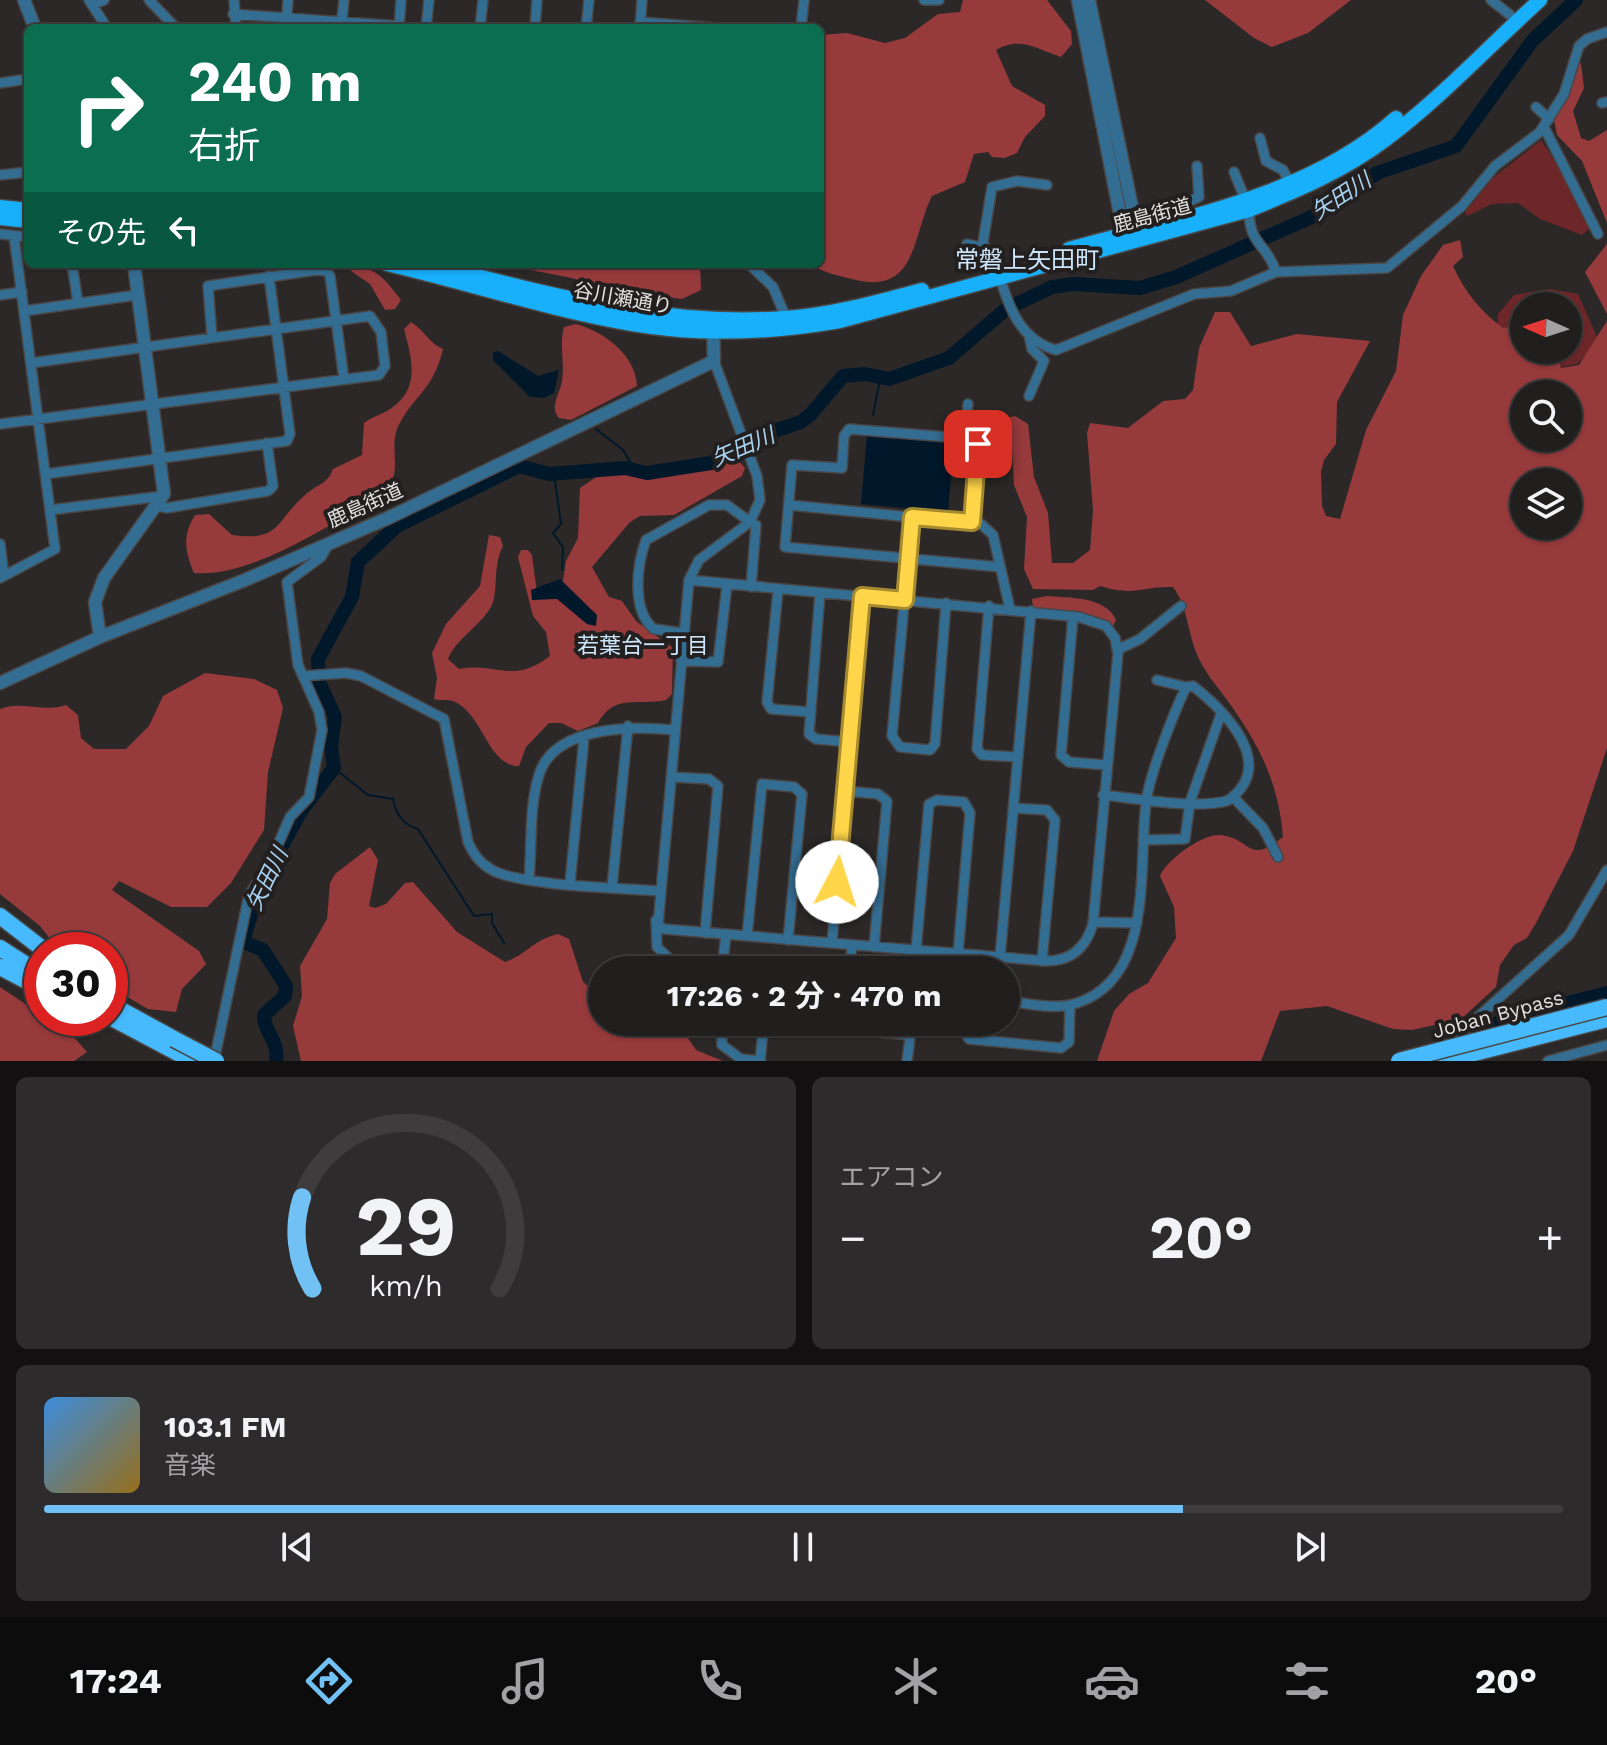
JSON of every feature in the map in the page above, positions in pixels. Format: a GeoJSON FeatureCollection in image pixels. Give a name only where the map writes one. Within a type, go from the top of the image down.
{"type":"FeatureCollection","features":[{"type":"Feature","properties":{"kind":"highway"},"geometry":{"type":"LineString","coordinates":[[0,916],[24,935]]}},
{"type":"Feature","properties":{"kind":"highway"},"geometry":{"type":"LineString","coordinates":[[0,937],[24,952]]}},
{"type":"Feature","properties":{"kind":"highway"},"geometry":{"type":"LineString","coordinates":[[0,948],[24,963]]}},
{"type":"Feature","properties":{"kind":"highway"},"geometry":{"type":"LineString","coordinates":[[0,967],[24,980]]}},
{"type":"Feature","properties":{"kind":"highway","name":"Joban Bypass"},"geometry":{"type":"LineString","coordinates":[[1399,1061],[1607,1007]]}},
{"type":"Feature","properties":{"kind":"highway"},"geometry":{"type":"LineString","coordinates":[[128,1010],[193,1061]]}},
{"type":"Feature","properties":{"kind":"highway"},"geometry":{"type":"LineString","coordinates":[[128,1015],[169,1040]]}},
{"type":"Feature","properties":{"kind":"highway","name":"Joban Bypass"},"geometry":{"type":"LineString","coordinates":[[1442,1061],[1607,1019]]}},
{"type":"Feature","properties":{"kind":"highway"},"geometry":{"type":"LineString","coordinates":[[128,1024],[215,1061]]}},
{"type":"Feature","properties":{"kind":"main road"},"geometry":{"type":"LineString","coordinates":[[447,268],[607,308],[713,326],[786,318],[886,300],[1141,234],[1169,221],[1247,204],[1327,165],[1386,127],[1527,0]]}},
{"type":"Feature","properties":{"kind":"main road","name":"鹿島街道"},"geometry":{"type":"LineString","coordinates":[[1141,234],[1247,204],[1338,171],[1386,140],[1540,0]]}},
{"type":"Feature","properties":{"kind":"main road"},"geometry":{"type":"LineString","coordinates":[[0,207],[24,210]]}},
{"type":"Feature","properties":{"kind":"main road"},"geometry":{"type":"LineString","coordinates":[[0,218],[24,221]]}},
{"type":"Feature","properties":{"kind":"main road","name":"鹿島街道"},"geometry":{"type":"LineString","coordinates":[[713,326],[789,330],[840,321],[1000,277],[1125,238]]}},
{"type":"Feature","properties":{"kind":"main road","name":"谷川瀬通り"},"geometry":{"type":"LineString","coordinates":[[403,268],[633,324],[713,326]]}},
{"type":"Feature","properties":{"kind":"street"},"geometry":{"type":"LineString","coordinates":[[24,0],[33,24]]}},
{"type":"Feature","properties":{"kind":"street"},"geometry":{"type":"LineString","coordinates":[[104,0],[91,2],[105,24]]}},
{"type":"Feature","properties":{"kind":"street"},"geometry":{"type":"LineString","coordinates":[[149,0],[172,24]]}},
{"type":"Feature","properties":{"kind":"street"},"geometry":{"type":"LineString","coordinates":[[234,0],[235,24]]}},
{"type":"Feature","properties":{"kind":"street"},"geometry":{"type":"LineString","coordinates":[[233,14],[286,23],[288,0]]}},
{"type":"Feature","properties":{"kind":"street"},"geometry":{"type":"LineString","coordinates":[[342,24],[344,0]]}},
{"type":"Feature","properties":{"kind":"street"},"geometry":{"type":"LineString","coordinates":[[399,24],[401,0]]}},
{"type":"Feature","properties":{"kind":"street"},"geometry":{"type":"LineString","coordinates":[[426,24],[429,0]]}},
{"type":"Feature","properties":{"kind":"street"},"geometry":{"type":"LineString","coordinates":[[480,24],[483,0]]}},
{"type":"Feature","properties":{"kind":"street"},"geometry":{"type":"LineString","coordinates":[[535,24],[537,0]]}},
{"type":"Feature","properties":{"kind":"street"},"geometry":{"type":"LineString","coordinates":[[586,24],[589,0]]}},
{"type":"Feature","properties":{"kind":"street"},"geometry":{"type":"LineString","coordinates":[[640,24],[642,0]]}},
{"type":"Feature","properties":{"kind":"street"},"geometry":{"type":"LineString","coordinates":[[801,24],[804,0]]}},
{"type":"Feature","properties":{"kind":"street"},"geometry":{"type":"LineString","coordinates":[[924,0],[939,0]]}},
{"type":"Feature","properties":{"kind":"street"},"geometry":{"type":"LineString","coordinates":[[1078,0],[1125,238]]}},
{"type":"Feature","properties":{"kind":"street"},"geometry":{"type":"LineString","coordinates":[[1089,0],[1133,212],[1141,234]]}},
{"type":"Feature","properties":{"kind":"street"},"geometry":{"type":"LineString","coordinates":[[1491,0],[1510,15]]}},
{"type":"Feature","properties":{"kind":"street"},"geometry":{"type":"LineString","coordinates":[[1000,277],[1012,314],[1029,335],[1048,348],[1064,348],[1194,294],[1231,291],[1276,272],[1387,268],[1462,206],[1495,166],[1547,123],[1569,84],[1579,46],[1587,39],[1607,32]]}},
{"type":"Feature","properties":{"kind":"street"},"geometry":{"type":"LineString","coordinates":[[0,83],[24,80]]}},
{"type":"Feature","properties":{"kind":"street"},"geometry":{"type":"LineString","coordinates":[[1536,107],[1547,123],[1598,234]]}},
{"type":"Feature","properties":{"kind":"street"},"geometry":{"type":"LineString","coordinates":[[1260,138],[1266,161],[1283,170],[1290,183]]}},
{"type":"Feature","properties":{"kind":"street"},"geometry":{"type":"LineString","coordinates":[[1169,221],[1170,209],[1199,197],[1197,166]]}},
{"type":"Feature","properties":{"kind":"street"},"geometry":{"type":"LineString","coordinates":[[0,175],[24,172]]}},
{"type":"Feature","properties":{"kind":"street"},"geometry":{"type":"LineString","coordinates":[[1234,172],[1247,204],[1249,233],[1273,262],[1276,272]]}},
{"type":"Feature","properties":{"kind":"street"},"geometry":{"type":"LineString","coordinates":[[983,245],[992,187],[1027,181],[1047,185]]}},
{"type":"Feature","properties":{"kind":"street"},"geometry":{"type":"LineString","coordinates":[[985,195],[988,207]]}},
{"type":"Feature","properties":{"kind":"street"},"geometry":{"type":"LineString","coordinates":[[979,231],[990,264]]}},
{"type":"Feature","properties":{"kind":"street"},"geometry":{"type":"LineString","coordinates":[[0,234],[24,237]]}},
{"type":"Feature","properties":{"kind":"street"},"geometry":{"type":"LineString","coordinates":[[0,544],[2,577],[55,549],[14,236]]}},
{"type":"Feature","properties":{"kind":"street"},"geometry":{"type":"LineString","coordinates":[[967,244],[983,245]]}},
{"type":"Feature","properties":{"kind":"street"},"geometry":{"type":"LineString","coordinates":[[73,268],[78,303]]}},
{"type":"Feature","properties":{"kind":"street"},"geometry":{"type":"LineString","coordinates":[[100,637],[95,613],[104,578],[161,501],[161,458],[134,268]]}},
{"type":"Feature","properties":{"kind":"street"},"geometry":{"type":"LineString","coordinates":[[753,268],[773,287],[786,318]]}},
{"type":"Feature","properties":{"kind":"street"},"geometry":{"type":"LineString","coordinates":[[212,337],[208,286],[327,271],[344,379]]}},
{"type":"Feature","properties":{"kind":"street"},"geometry":{"type":"LineString","coordinates":[[46,474],[287,441],[290,434],[269,276]]}},
{"type":"Feature","properties":{"kind":"street"},"geometry":{"type":"LineString","coordinates":[[0,295],[22,292]]}},
{"type":"Feature","properties":{"kind":"street"},"geometry":{"type":"LineString","coordinates":[[24,311],[137,295]]}},
{"type":"Feature","properties":{"kind":"street"},"geometry":{"type":"LineString","coordinates":[[0,424],[379,375],[385,366],[381,332],[370,316],[31,363]]}},
{"type":"Feature","properties":{"kind":"street"},"geometry":{"type":"LineString","coordinates":[[713,326],[714,361],[759,483],[758,509],[753,523],[751,587]]}},
{"type":"Feature","properties":{"kind":"street"},"geometry":{"type":"LineString","coordinates":[[1029,335],[1032,349],[1044,361],[1029,396]]}},
{"type":"Feature","properties":{"kind":"street","name":"鹿島街道"},"geometry":{"type":"LineString","coordinates":[[0,683],[100,637],[330,542],[714,361]]}},
{"type":"Feature","properties":{"kind":"street"},"geometry":{"type":"LineString","coordinates":[[965,438],[968,404]]}},
{"type":"Feature","properties":{"kind":"street"},"geometry":{"type":"LineString","coordinates":[[972,522],[978,451],[976,440],[849,429],[844,436],[842,468],[792,465],[785,547],[1000,567]]}},
{"type":"Feature","properties":{"kind":"street"},"geometry":{"type":"LineString","coordinates":[[161,501],[167,508],[268,491],[273,486],[267,443]]}},
{"type":"Feature","properties":{"kind":"street"},"geometry":{"type":"LineString","coordinates":[[50,510],[161,501]]}},
{"type":"Feature","properties":{"kind":"street"},"geometry":{"type":"LineString","coordinates":[[683,633],[654,629],[643,615],[639,593],[646,540],[709,505],[727,505],[753,523]]}},
{"type":"Feature","properties":{"kind":"street"},"geometry":{"type":"LineString","coordinates":[[789,505],[972,522],[989,529],[1010,609]]}},
{"type":"Feature","properties":{"kind":"street"},"geometry":{"type":"LineString","coordinates":[[912,517],[892,736],[896,744],[909,748],[930,750],[935,744],[946,603]]}},
{"type":"Feature","properties":{"kind":"street"},"geometry":{"type":"LineString","coordinates":[[666,956],[657,947],[656,918],[689,580],[699,560],[753,523]]}},
{"type":"Feature","properties":{"kind":"street"},"geometry":{"type":"LineString","coordinates":[[215,1061],[249,895],[269,865],[290,817],[309,797],[314,783],[322,721],[298,665],[287,582],[321,557],[330,542]]}},
{"type":"Feature","properties":{"kind":"street"},"geometry":{"type":"LineString","coordinates":[[689,580],[989,606],[1073,616],[1106,626],[1117,650],[1090,936],[1077,952],[1060,960],[1020,959]]}},
{"type":"Feature","properties":{"kind":"street"},"geometry":{"type":"LineString","coordinates":[[681,661],[718,662],[727,585]]}},
{"type":"Feature","properties":{"kind":"street"},"geometry":{"type":"LineString","coordinates":[[778,590],[767,702],[771,709],[810,712]]}},
{"type":"Feature","properties":{"kind":"street"},"geometry":{"type":"LineString","coordinates":[[820,593],[810,712],[812,736],[849,742]]}},
{"type":"Feature","properties":{"kind":"street"},"geometry":{"type":"LineString","coordinates":[[832,943],[862,596]]}},
{"type":"Feature","properties":{"kind":"street"},"geometry":{"type":"LineString","coordinates":[[989,606],[977,749],[982,755],[1018,757]]}},
{"type":"Feature","properties":{"kind":"street"},"geometry":{"type":"LineString","coordinates":[[1117,650],[1140,639],[1181,606]]}},
{"type":"Feature","properties":{"kind":"street"},"geometry":{"type":"LineString","coordinates":[[1000,956],[1031,611]]}},
{"type":"Feature","properties":{"kind":"street"},"geometry":{"type":"LineString","coordinates":[[1073,616],[1061,755],[1069,762],[1106,765]]}},
{"type":"Feature","properties":{"kind":"street"},"geometry":{"type":"LineString","coordinates":[[303,676],[354,674],[438,713],[446,725],[471,850],[493,871],[529,879],[659,891]]}},
{"type":"Feature","properties":{"kind":"street"},"geometry":{"type":"LineString","coordinates":[[1103,795],[1220,803],[1234,798],[1249,766],[1249,754],[1243,737],[1193,686],[1157,680]]}},
{"type":"Feature","properties":{"kind":"street"},"geometry":{"type":"LineString","coordinates":[[1020,1002],[1070,1005],[1094,993],[1124,962],[1137,923],[1146,799],[1186,687]]}},
{"type":"Feature","properties":{"kind":"street"},"geometry":{"type":"LineString","coordinates":[[1143,840],[1185,839],[1190,802],[1221,714]]}},
{"type":"Feature","properties":{"kind":"street"},"geometry":{"type":"LineString","coordinates":[[529,879],[540,772],[555,750],[628,726],[675,730]]}},
{"type":"Feature","properties":{"kind":"street"},"geometry":{"type":"LineString","coordinates":[[612,887],[628,726]]}},
{"type":"Feature","properties":{"kind":"street"},"geometry":{"type":"LineString","coordinates":[[570,883],[584,738]]}},
{"type":"Feature","properties":{"kind":"street"},"geometry":{"type":"LineString","coordinates":[[671,777],[709,779],[718,786],[705,933]]}},
{"type":"Feature","properties":{"kind":"street"},"geometry":{"type":"LineString","coordinates":[[747,936],[762,784],[794,787],[802,794],[788,940]]}},
{"type":"Feature","properties":{"kind":"street"},"geometry":{"type":"LineString","coordinates":[[845,791],[878,794],[887,801],[874,947]]}},
{"type":"Feature","properties":{"kind":"street"},"geometry":{"type":"LineString","coordinates":[[1234,798],[1263,828],[1278,857]]}},
{"type":"Feature","properties":{"kind":"street"},"geometry":{"type":"LineString","coordinates":[[916,950],[929,804],[932,800],[964,802],[970,813],[958,954]]}},
{"type":"Feature","properties":{"kind":"street"},"geometry":{"type":"LineString","coordinates":[[1013,808],[1047,810],[1055,820],[1042,961]]}},
{"type":"Feature","properties":{"kind":"street"},"geometry":{"type":"LineString","coordinates":[[1442,1061],[1468,1026],[1569,935],[1607,870]]}},
{"type":"Feature","properties":{"kind":"street"},"geometry":{"type":"LineString","coordinates":[[656,918],[664,929],[990,956]]}},
{"type":"Feature","properties":{"kind":"street"},"geometry":{"type":"LineString","coordinates":[[1093,922],[1137,923]]}},
{"type":"Feature","properties":{"kind":"street"},"geometry":{"type":"LineString","coordinates":[[724,956],[726,934]]}},
{"type":"Feature","properties":{"kind":"street"},"geometry":{"type":"LineString","coordinates":[[851,956],[852,945]]}},
{"type":"Feature","properties":{"kind":"street"},"geometry":{"type":"LineString","coordinates":[[967,1036],[969,1039],[1061,1048],[1069,1042],[1070,1005]]}},
{"type":"Feature","properties":{"kind":"street"},"geometry":{"type":"LineString","coordinates":[[722,1036],[722,1045],[741,1059],[760,1061],[763,1036]]}},
{"type":"Feature","properties":{"kind":"street"},"geometry":{"type":"LineString","coordinates":[[907,1061],[911,1036]]}},
{"type":"Feature","properties":{"kind":"street"},"geometry":{"type":"LineString","coordinates":[[1548,1061],[1607,1045]]}},
{"type":"Feature","properties":{"kind":"shaded area"},"geometry":{"type":"Polygon","coordinates":[[[963,0],[1047,0],[1071,31],[1072,44],[1061,57],[1021,44],[996,50],[1012,86],[1045,105],[1045,116],[1025,137],[1017,153],[1005,158],[992,157],[988,152],[974,154],[965,182],[932,196],[909,258],[902,270],[891,278],[876,282],[856,280],[818,268],[824,268],[824,35],[847,33],[885,43],[905,38],[938,14],[960,12],[963,0]]]}},
{"type":"Feature","properties":{"kind":"shaded area"},"geometry":{"type":"Polygon","coordinates":[[[1205,0],[1351,0],[1308,33],[1272,47],[1254,38],[1205,0]]]}},
{"type":"Feature","properties":{"kind":"shaded area"},"geometry":{"type":"Polygon","coordinates":[[[1581,63],[1584,88],[1573,111],[1581,138],[1589,141],[1607,130],[1607,223],[1582,161],[1557,135],[1554,120],[1563,78],[1571,65],[1581,63]]]}},
{"type":"Feature","properties":{"kind":"shaded area"},"geometry":{"type":"Polygon","coordinates":[[[1541,140],[1593,219],[1591,227],[1582,235],[1540,219],[1518,203],[1492,204],[1467,216],[1465,212],[1493,178],[1541,140]]]}},
{"type":"Feature","properties":{"kind":"shaded area"},"geometry":{"type":"Polygon","coordinates":[[[1460,240],[1463,257],[1453,266],[1480,308],[1503,328],[1510,327],[1510,364],[1560,364],[1561,368],[1582,364],[1607,321],[1607,748],[1573,851],[1527,938],[1514,945],[1500,965],[1496,987],[1461,1019],[1412,1030],[1393,1029],[1327,1006],[1280,1011],[1261,1061],[1097,1061],[1114,1011],[1129,994],[1148,983],[1176,938],[1174,907],[1160,876],[1163,870],[1186,849],[1213,836],[1230,837],[1250,848],[1262,849],[1283,837],[1281,818],[1273,784],[1260,753],[1200,661],[1182,604],[1173,587],[1130,591],[1100,586],[1093,590],[1033,589],[1024,569],[1027,517],[1014,485],[1012,448],[996,429],[998,420],[1015,416],[1028,424],[1034,477],[1048,513],[1052,563],[1073,563],[1090,550],[1093,510],[1087,433],[1090,423],[1128,428],[1163,401],[1185,399],[1193,390],[1199,348],[1215,312],[1230,312],[1251,346],[1297,334],[1370,341],[1337,402],[1336,444],[1324,460],[1321,472],[1322,506],[1326,516],[1340,519],[1366,430],[1396,371],[1403,315],[1421,276],[1443,245],[1460,240]]]}},
{"type":"Feature","properties":{"kind":"shaded area"},"geometry":{"type":"Polygon","coordinates":[[[1607,244],[1607,314],[1585,272],[1607,244]]]}},
{"type":"Feature","properties":{"kind":"shaded area"},"geometry":{"type":"Polygon","coordinates":[[[353,268],[366,268],[376,273],[401,300],[395,309],[385,310],[370,284],[351,271],[353,268]]]}},
{"type":"Feature","properties":{"kind":"shaded area"},"geometry":{"type":"Polygon","coordinates":[[[520,268],[700,268],[701,290],[682,299],[611,290],[572,278],[520,268]]]}},
{"type":"Feature","properties":{"kind":"shaded area"},"geometry":{"type":"Polygon","coordinates":[[[1550,289],[1567,292],[1532,292],[1550,289]]]}},
{"type":"Feature","properties":{"kind":"shaded area"},"geometry":{"type":"Polygon","coordinates":[[[1510,300],[1510,329],[1498,327],[1498,314],[1510,300]]]}},
{"type":"Feature","properties":{"kind":"shaded area"},"geometry":{"type":"Polygon","coordinates":[[[1582,303],[1599,342],[1582,359],[1582,303]]]}},
{"type":"Feature","properties":{"kind":"shaded area"},"geometry":{"type":"Polygon","coordinates":[[[411,322],[443,349],[434,375],[397,429],[394,472],[387,488],[373,502],[286,549],[239,568],[194,573],[186,544],[195,515],[209,514],[232,535],[269,532],[295,504],[325,481],[333,469],[362,455],[364,423],[393,407],[408,390],[412,371],[404,329],[411,322]]]}},
{"type":"Feature","properties":{"kind":"shaded area"},"geometry":{"type":"Polygon","coordinates":[[[576,324],[597,332],[616,346],[631,364],[637,386],[571,420],[559,418],[555,405],[562,381],[564,327],[576,324]]]}},
{"type":"Feature","properties":{"kind":"shaded area"},"geometry":{"type":"Polygon","coordinates":[[[736,458],[745,468],[742,476],[674,515],[640,516],[630,522],[592,567],[609,597],[622,601],[636,621],[673,648],[672,694],[666,700],[619,704],[604,714],[598,723],[578,731],[561,723],[549,723],[526,747],[519,766],[508,764],[500,758],[463,708],[453,701],[434,699],[437,678],[432,653],[446,624],[480,586],[489,535],[500,537],[503,546],[495,595],[486,614],[448,659],[459,669],[525,669],[550,656],[546,632],[533,616],[518,557],[521,550],[528,550],[532,555],[537,593],[562,587],[566,561],[578,538],[580,488],[614,465],[676,468],[736,458]]]}},
{"type":"Feature","properties":{"kind":"shaded area"},"geometry":{"type":"Polygon","coordinates":[[[1047,596],[1096,602],[1111,612],[1116,620],[1113,626],[1079,614],[1033,607],[1032,599],[1047,596]]]}},
{"type":"Feature","properties":{"kind":"shaded area"},"geometry":{"type":"Polygon","coordinates":[[[205,673],[254,679],[277,690],[283,708],[268,772],[264,830],[231,883],[207,907],[171,907],[119,881],[112,890],[199,951],[206,964],[182,989],[176,1012],[148,1009],[128,997],[128,932],[45,932],[0,894],[0,709],[66,705],[78,715],[81,738],[94,749],[126,749],[149,726],[163,696],[205,673]]]}},
{"type":"Feature","properties":{"kind":"shaded area"},"geometry":{"type":"Polygon","coordinates":[[[370,847],[378,860],[369,906],[375,908],[386,904],[405,883],[413,882],[457,932],[505,962],[558,934],[569,939],[583,982],[588,986],[588,1036],[686,1036],[696,1050],[723,1061],[301,1061],[293,1026],[302,996],[300,966],[327,919],[330,883],[335,874],[370,847]]]}},
{"type":"Feature","properties":{"kind":"shaded area"},"geometry":{"type":"Polygon","coordinates":[[[0,987],[24,1003],[24,1036],[73,1036],[87,1052],[74,1061],[0,1061],[0,987]]]}},
{"type":"Feature","properties":{"kind":"water"},"geometry":{"type":"Polygon","coordinates":[[[498,351],[538,376],[559,370],[554,393],[544,398],[530,397],[493,360],[493,352],[498,351]]]}},
{"type":"Feature","properties":{"kind":"water"},"geometry":{"type":"Polygon","coordinates":[[[867,434],[954,441],[948,512],[861,504],[867,434]]]}},
{"type":"Feature","properties":{"kind":"water"},"geometry":{"type":"Polygon","coordinates":[[[560,579],[597,615],[596,626],[587,624],[557,599],[532,600],[531,590],[560,579]]]}},
{"type":"Feature","properties":{"kind":"waterway","name":"矢田川"},"geometry":{"type":"LineString","coordinates":[[276,1061],[276,1048],[264,1015],[285,996],[286,986],[263,950],[243,942],[258,890],[301,811],[334,768],[331,746],[335,717],[319,682],[318,659],[352,597],[358,562],[397,526],[519,466],[549,474],[625,468],[647,473],[711,463],[771,432],[801,422],[843,376],[865,374],[889,379],[949,358],[1006,309],[1052,287],[1073,284],[1140,288],[1176,277],[1316,215],[1377,173],[1456,146],[1533,40],[1576,0]]}},
{"type":"Feature","properties":{"kind":"waterway"},"geometry":{"type":"LineString","coordinates":[[873,415],[880,379]]}},
{"type":"Feature","properties":{"kind":"waterway"},"geometry":{"type":"LineString","coordinates":[[596,429],[623,450],[635,470]]}},
{"type":"Feature","properties":{"kind":"waterway"},"geometry":{"type":"LineString","coordinates":[[554,474],[561,524],[553,533],[563,547],[562,570]]}},
{"type":"Feature","properties":{"kind":"waterway"},"geometry":{"type":"LineString","coordinates":[[334,768],[368,795],[393,799],[401,818],[418,829],[474,916],[492,914],[492,923],[504,943]]}},
{"type":"Feature","properties":{"kind":"waterway"},"geometry":{"type":"LineString","coordinates":[[1475,1061],[1495,1025],[1502,1020],[1607,993]]}},
{"type":"Feature","properties":{"kind":"district","name":"常磐上矢田町"},"geometry":{"type":"Point","coordinates":[1027,260]}},
{"type":"Feature","properties":{"kind":"district","name":"若葉台一丁目"},"geometry":{"type":"Point","coordinates":[643,645]}},
{"type":"Feature","properties":{"kind":"route"},"geometry":{"type":"LineString","coordinates":[[837,882],[862,596],[905,600],[912,517],[972,522],[978,444]]}}]}
